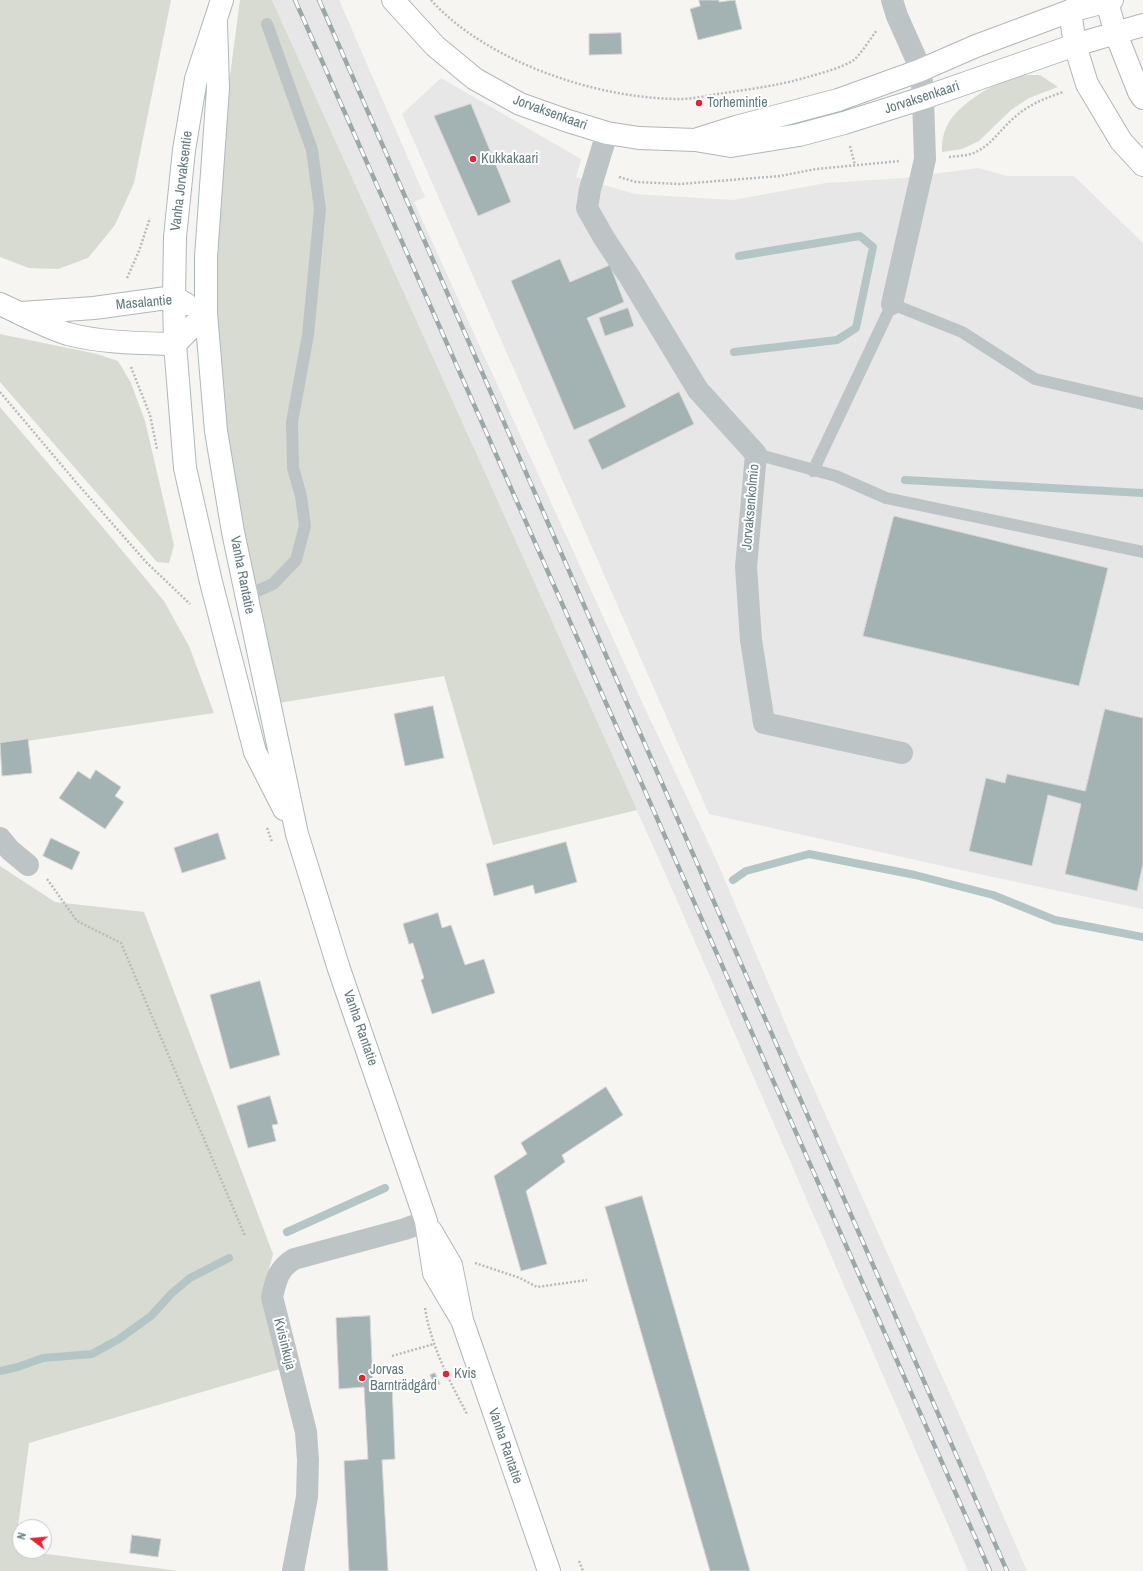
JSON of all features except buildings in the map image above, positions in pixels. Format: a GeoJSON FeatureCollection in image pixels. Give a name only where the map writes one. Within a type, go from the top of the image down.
{"type":"FeatureCollection","features":[{"type":"Feature","properties":{"kind":"main road","name":"Vanha Jorvaksentie"},"geometry":{"type":"LineString","coordinates":[[175,344],[175,237],[185,143],[196,79],[222,0]]}},
{"type":"Feature","properties":{"kind":"main road","name":"Jorvaksenkaari"},"geometry":{"type":"LineString","coordinates":[[393,0],[435,46],[475,79],[520,104],[568,121],[607,132],[640,138],[695,140],[731,146],[799,135],[924,98],[1075,45],[1143,25]]}},
{"type":"Feature","properties":{"kind":"main road","name":"Jorvaksenkaari"},"geometry":{"type":"LineString","coordinates":[[695,140],[736,127],[838,100],[921,70],[976,46],[1070,11],[1110,1]]}},
{"type":"Feature","properties":{"kind":"main road"},"geometry":{"type":"LineString","coordinates":[[1110,1],[1116,34],[1143,98]]}},
{"type":"Feature","properties":{"kind":"main road"},"geometry":{"type":"LineString","coordinates":[[1070,11],[1075,45],[1087,84],[1121,141],[1143,165]]}},
{"type":"Feature","properties":{"kind":"main road","name":"Vanha Jorvaksentie"},"geometry":{"type":"LineString","coordinates":[[206,313],[206,257],[218,88],[216,22]]}},
{"type":"Feature","properties":{"kind":"main road","name":"Masalantie"},"geometry":{"type":"LineString","coordinates":[[20,313],[94,308],[174,297],[206,313]]}},
{"type":"Feature","properties":{"kind":"main road","name":"Masalantie"},"geometry":{"type":"LineString","coordinates":[[0,304],[68,334],[111,341],[175,344]]}},
{"type":"Feature","properties":{"kind":"main road"},"geometry":{"type":"LineString","coordinates":[[175,344],[206,313]]}},
{"type":"Feature","properties":{"kind":"main road","name":"Vanha Rantatie"},"geometry":{"type":"LineString","coordinates":[[206,313],[216,431],[233,532],[297,834],[339,969],[426,1221],[434,1273],[462,1320]]}},
{"type":"Feature","properties":{"kind":"main road","name":"Vanha Rantatie"},"geometry":{"type":"LineString","coordinates":[[175,344],[185,468],[211,582],[255,752],[297,834]]}},
{"type":"Feature","properties":{"kind":"main road","name":"Vanha Rantatie"},"geometry":{"type":"LineString","coordinates":[[426,1221],[451,1265],[462,1320],[548,1571]]}},
{"type":"Feature","properties":{"kind":"street"},"geometry":{"type":"LineString","coordinates":[[892,304],[925,159],[924,98],[921,70],[894,8]]}},
{"type":"Feature","properties":{"kind":"street","name":"Jorvaksenkolmio"},"geometry":{"type":"LineString","coordinates":[[607,132],[590,189],[587,208],[600,232],[698,390],[756,454],[746,567],[750,640],[764,722],[902,753]]}},
{"type":"Feature","properties":{"kind":"street"},"geometry":{"type":"LineString","coordinates":[[0,838],[10,850],[36,870]]}},
{"type":"Feature","properties":{"kind":"street","name":"Kvisinkuja"},"geometry":{"type":"LineString","coordinates":[[293,1571],[307,1497],[308,1460],[306,1432],[272,1297],[276,1280],[284,1265],[294,1259],[405,1229],[426,1221]]}},
{"type":"Feature","properties":{"kind":"lane"},"geometry":{"type":"LineString","coordinates":[[246,596],[273,584],[296,560],[305,526],[302,496],[293,468],[292,422],[308,334],[320,209],[312,150],[267,24]]}},
{"type":"Feature","properties":{"kind":"lane"},"geometry":{"type":"LineString","coordinates":[[813,471],[892,304],[962,332],[1036,379],[1143,404]]}},
{"type":"Feature","properties":{"kind":"lane"},"geometry":{"type":"LineString","coordinates":[[756,454],[813,471],[836,476],[886,498],[1143,552]]}},
{"type":"Feature","properties":{"kind":"path"},"geometry":{"type":"LineString","coordinates":[[431,0],[444,14],[483,43],[522,64],[567,80],[623,94],[681,100],[776,85],[830,70],[854,60],[894,8]]}},
{"type":"Feature","properties":{"kind":"path"},"geometry":{"type":"LineString","coordinates":[[596,171],[636,182],[680,184],[780,176],[816,169],[970,154],[989,144],[1014,117],[1026,108],[1039,101],[1087,84]]}},
{"type":"Feature","properties":{"kind":"path"},"geometry":{"type":"LineString","coordinates":[[0,392],[146,562],[190,604]]}},
{"type":"Feature","properties":{"kind":"path"},"geometry":{"type":"LineString","coordinates":[[36,870],[77,921],[121,943],[244,1236]]}},
{"type":"Feature","properties":{"kind":"path"},"geometry":{"type":"LineString","coordinates":[[451,1265],[465,1261],[481,1264],[520,1278],[537,1287],[587,1280]]}},
{"type":"Feature","properties":{"kind":"path"},"geometry":{"type":"LineString","coordinates":[[392,1356],[434,1344]]}},
{"type":"Feature","properties":{"kind":"path"},"geometry":{"type":"LineString","coordinates":[[579,1562],[583,1571]]}},
{"type":"Feature","properties":{"kind":"shaded area"},"geometry":{"type":"Polygon","coordinates":[[[0,0],[171,0],[134,183],[115,225],[88,258],[58,269],[29,268],[0,257],[0,0]]]}},
{"type":"Feature","properties":{"kind":"shaded area"},"geometry":{"type":"Polygon","coordinates":[[[240,0],[272,0],[637,810],[493,845],[444,676],[279,703],[230,458],[217,367],[214,248],[224,121],[240,0]]]}},
{"type":"Feature","properties":{"kind":"shaded area"},"geometry":{"type":"Polygon","coordinates":[[[272,0],[339,0],[425,197],[414,202],[642,702],[716,859],[797,1051],[971,1441],[1027,1571],[968,1571],[665,873],[272,0]]]}},
{"type":"Feature","properties":{"kind":"shaded area"},"geometry":{"type":"Polygon","coordinates":[[[1040,75],[1058,87],[1029,98],[1011,110],[979,141],[962,149],[942,152],[942,141],[946,129],[949,122],[960,109],[986,90],[1014,77],[1040,75]]]}},
{"type":"Feature","properties":{"kind":"shaded area"},"geometry":{"type":"Polygon","coordinates":[[[441,78],[581,159],[576,177],[635,194],[733,200],[826,183],[904,178],[978,168],[1007,176],[1074,176],[1143,243],[1143,909],[709,814],[402,114],[441,78]]]}},
{"type":"Feature","properties":{"kind":"shaded area"},"geometry":{"type":"Polygon","coordinates":[[[0,334],[97,354],[118,361],[131,383],[145,421],[174,545],[169,563],[157,562],[0,382],[0,334]]]}},
{"type":"Feature","properties":{"kind":"shaded area"},"geometry":{"type":"Polygon","coordinates":[[[0,407],[164,601],[189,646],[214,713],[0,745],[0,407]]]}},
{"type":"Feature","properties":{"kind":"shaded area"},"geometry":{"type":"Polygon","coordinates":[[[0,866],[55,902],[144,912],[273,1254],[262,1296],[280,1369],[29,1443],[19,1519],[12,1519],[12,1559],[52,1559],[52,1555],[179,1571],[0,1571],[0,866]]]}},
{"type":"Feature","properties":{"kind":"waterway"},"geometry":{"type":"LineString","coordinates":[[734,352],[837,340],[856,328],[873,247],[860,236],[739,256]]}},
{"type":"Feature","properties":{"kind":"waterway"},"geometry":{"type":"LineString","coordinates":[[905,480],[1143,493]]}},
{"type":"Feature","properties":{"kind":"waterway"},"geometry":{"type":"LineString","coordinates":[[733,880],[746,871],[809,854],[915,875],[993,895],[1055,920],[1143,937]]}},
{"type":"Feature","properties":{"kind":"waterway"},"geometry":{"type":"LineString","coordinates":[[287,1232],[385,1188]]}},
{"type":"Feature","properties":{"kind":"waterway"},"geometry":{"type":"LineString","coordinates":[[0,1371],[18,1367],[43,1358],[92,1354],[119,1339],[151,1316],[172,1293],[190,1278],[229,1258]]}},
{"type":"Feature","properties":{"kind":"railway"},"geometry":{"type":"LineString","coordinates":[[295,0],[990,1571]]}},
{"type":"Feature","properties":{"kind":"railway"},"geometry":{"type":"LineString","coordinates":[[319,0],[1007,1571]]}},
{"type":"Feature","properties":{"kind":"place","name":"Torhemintie"},"geometry":{"type":"Point","coordinates":[699,103]}},
{"type":"Feature","properties":{"kind":"place","name":"Kukkakaari"},"geometry":{"type":"Point","coordinates":[473,159]}},
{"type":"Feature","properties":{"kind":"place","name":"Kvis"},"geometry":{"type":"Point","coordinates":[446,1374]}},
{"type":"Feature","properties":{"kind":"place","name":"Jorvas Barnträdgård"},"geometry":{"type":"Point","coordinates":[362,1378]}}]}
